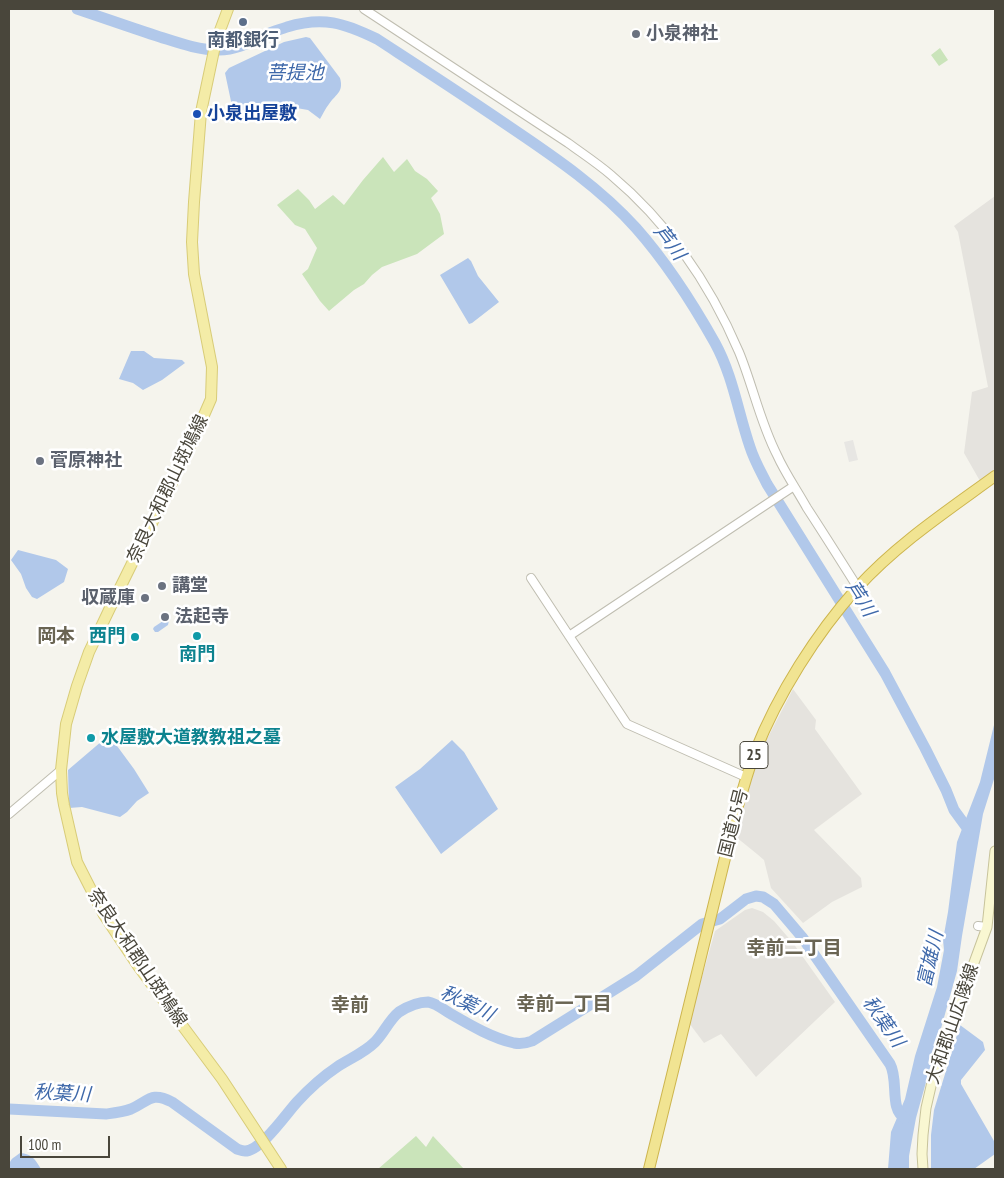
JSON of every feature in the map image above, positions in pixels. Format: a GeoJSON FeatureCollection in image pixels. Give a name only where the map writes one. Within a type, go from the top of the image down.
{"type":"FeatureCollection","features":[{"type":"Feature","properties":{"kind":"highway","name":"国道25号"},"geometry":{"type":"LineString","coordinates":[[650,1169],[737,809],[746,776],[764,730],[801,664],[838,612],[858,588],[911,538],[995,476]]}},
{"type":"Feature","properties":{"kind":"main road","name":"奈良大和郡山斑鳩線"},"geometry":{"type":"LineString","coordinates":[[228,9],[212,56],[201,112],[192,242],[194,274],[212,367],[211,400],[89,652],[66,724],[61,770],[64,805],[77,862],[100,908],[138,966],[222,1079],[281,1169]]}},
{"type":"Feature","properties":{"kind":"main road","name":"大和郡山広陵線"},"geometry":{"type":"LineString","coordinates":[[923,1169],[922,1154],[926,1108],[932,1082],[982,926],[995,851]]}},
{"type":"Feature","properties":{"kind":"street"},"geometry":{"type":"LineString","coordinates":[[364,9],[583,154],[617,180],[655,217],[695,269],[717,304],[740,354],[771,444],[794,486],[858,588]]}},
{"type":"Feature","properties":{"kind":"street"},"geometry":{"type":"LineString","coordinates":[[569,636],[794,486]]}},
{"type":"Feature","properties":{"kind":"street"},"geometry":{"type":"LineString","coordinates":[[531,578],[627,724],[746,776]]}},
{"type":"Feature","properties":{"kind":"street"},"geometry":{"type":"LineString","coordinates":[[9,814],[61,770]]}},
{"type":"Feature","properties":{"kind":"shaded area"},"geometry":{"type":"Polygon","coordinates":[[[995,196],[995,471],[980,481],[964,453],[972,392],[988,387],[958,232],[954,226],[995,196]]]}},
{"type":"Feature","properties":{"kind":"shaded area"},"geometry":{"type":"Polygon","coordinates":[[[853,440],[858,460],[849,462],[844,442],[853,440]]]}},
{"type":"Feature","properties":{"kind":"shaded area"},"geometry":{"type":"Polygon","coordinates":[[[793,689],[816,720],[815,729],[862,794],[814,830],[861,878],[862,887],[832,902],[803,923],[771,888],[764,860],[736,837],[755,769],[766,741],[793,689]]]}},
{"type":"Feature","properties":{"kind":"shaded area"},"geometry":{"type":"Polygon","coordinates":[[[752,908],[763,912],[774,921],[793,943],[835,1002],[756,1077],[721,1034],[704,1043],[689,1023],[715,931],[745,910],[752,908]]]}},
{"type":"Feature","properties":{"kind":"green space"},"geometry":{"type":"Polygon","coordinates":[[[940,48],[948,60],[939,66],[931,55],[940,48]]]}},
{"type":"Feature","properties":{"kind":"green space"},"geometry":{"type":"Polygon","coordinates":[[[383,157],[394,172],[407,159],[415,171],[427,179],[438,191],[431,198],[440,214],[444,234],[417,254],[382,267],[364,284],[329,311],[302,274],[308,269],[317,248],[305,229],[295,225],[277,205],[298,189],[315,209],[333,195],[344,205],[383,157]]]}},
{"type":"Feature","properties":{"kind":"green space"},"geometry":{"type":"Polygon","coordinates":[[[416,1136],[426,1147],[433,1136],[464,1169],[378,1169],[416,1136]]]}},
{"type":"Feature","properties":{"kind":"water","name":"菩提池"},"geometry":{"type":"Polygon","coordinates":[[[306,37],[310,38],[340,78],[341,83],[339,92],[320,119],[308,110],[279,105],[237,111],[232,106],[225,73],[229,68],[284,42],[306,37]]]}},
{"type":"Feature","properties":{"kind":"water"},"geometry":{"type":"Polygon","coordinates":[[[468,258],[478,276],[499,302],[469,324],[440,275],[468,258]]]}},
{"type":"Feature","properties":{"kind":"water"},"geometry":{"type":"Polygon","coordinates":[[[131,351],[144,351],[154,358],[182,360],[185,363],[162,380],[143,390],[133,383],[119,379],[131,351]]]}},
{"type":"Feature","properties":{"kind":"water"},"geometry":{"type":"Polygon","coordinates":[[[18,550],[56,560],[68,569],[64,582],[37,599],[32,597],[26,588],[21,574],[11,560],[18,550]]]}},
{"type":"Feature","properties":{"kind":"water"},"geometry":{"type":"Polygon","coordinates":[[[166,619],[169,620],[168,625],[155,632],[154,627],[166,619]]]}},
{"type":"Feature","properties":{"kind":"water"},"geometry":{"type":"Polygon","coordinates":[[[995,721],[995,776],[983,814],[957,971],[916,1118],[909,1156],[909,1169],[888,1169],[891,1132],[905,1099],[915,1056],[937,987],[944,950],[943,940],[957,842],[980,782],[995,721]]]}},
{"type":"Feature","properties":{"kind":"water"},"geometry":{"type":"Polygon","coordinates":[[[109,735],[149,793],[120,817],[82,807],[69,808],[68,770],[109,735]]]}},
{"type":"Feature","properties":{"kind":"water"},"geometry":{"type":"Polygon","coordinates":[[[452,740],[464,752],[498,809],[441,854],[395,787],[420,769],[452,740]]]}},
{"type":"Feature","properties":{"kind":"water"},"geometry":{"type":"Polygon","coordinates":[[[960,1025],[983,1042],[985,1050],[961,1080],[961,1084],[994,1141],[995,1154],[974,1169],[931,1169],[931,1135],[934,1110],[960,1025]]]}},
{"type":"Feature","properties":{"kind":"water"},"geometry":{"type":"Polygon","coordinates":[[[20,1153],[33,1158],[41,1169],[9,1169],[10,1161],[20,1153]]]}},
{"type":"Feature","properties":{"kind":"waterway","name":"芦川"},"geometry":{"type":"LineString","coordinates":[[77,9],[181,44],[211,50],[226,50],[240,46],[272,32],[300,24],[323,22],[344,25],[377,39],[496,117],[562,163],[608,200],[636,228],[679,283],[715,343],[731,381],[752,452],[767,484],[885,673],[925,748],[954,810],[973,836]]}},
{"type":"Feature","properties":{"kind":"waterway","name":"秋葉川"},"geometry":{"type":"LineString","coordinates":[[9,1109],[106,1114],[128,1110],[150,1098],[159,1097],[172,1102],[237,1149],[245,1151],[266,1139],[297,1102],[321,1079],[371,1046],[395,1015],[406,1008],[428,1002],[437,1005],[489,1035],[516,1043],[530,1042],[636,976],[702,924],[720,919],[746,899],[756,896],[763,897],[774,904],[802,937],[890,1064],[893,1071],[897,1108],[905,1118]]}},
{"type":"Feature","properties":{"kind":"place","name":"南都銀行"},"geometry":{"type":"Point","coordinates":[243,22]}},
{"type":"Feature","properties":{"kind":"place","name":"小泉神社"},"geometry":{"type":"Point","coordinates":[636,34]}},
{"type":"Feature","properties":{"kind":"place","name":"小泉出屋敷"},"geometry":{"type":"Point","coordinates":[197,114]}},
{"type":"Feature","properties":{"kind":"place","name":"菅原神社"},"geometry":{"type":"Point","coordinates":[40,461]}},
{"type":"Feature","properties":{"kind":"place","name":"講堂"},"geometry":{"type":"Point","coordinates":[162,586]}},
{"type":"Feature","properties":{"kind":"place","name":"収蔵庫"},"geometry":{"type":"Point","coordinates":[145,598]}},
{"type":"Feature","properties":{"kind":"place","name":"法起寺"},"geometry":{"type":"Point","coordinates":[165,617]}},
{"type":"Feature","properties":{"kind":"place","name":"南門"},"geometry":{"type":"Point","coordinates":[197,636]}},
{"type":"Feature","properties":{"kind":"place","name":"西門"},"geometry":{"type":"Point","coordinates":[135,637]}},
{"type":"Feature","properties":{"kind":"place","name":"水屋敷大道教教祖之墓"},"geometry":{"type":"Point","coordinates":[91,738]}},
{"type":"Feature","properties":{"kind":"district","name":"岡本"},"geometry":{"type":"Point","coordinates":[56,637]}},
{"type":"Feature","properties":{"kind":"district","name":"幸前二丁目"},"geometry":{"type":"Point","coordinates":[794,949]}},
{"type":"Feature","properties":{"kind":"district","name":"幸前一丁目"},"geometry":{"type":"Point","coordinates":[564,1005]}},
{"type":"Feature","properties":{"kind":"district","name":"幸前"},"geometry":{"type":"Point","coordinates":[350,1006]}},
{"type":"Feature","properties":{"kind":"water label","name":"富雄川"},"geometry":{"type":"Point","coordinates":[931,959]}}]}
